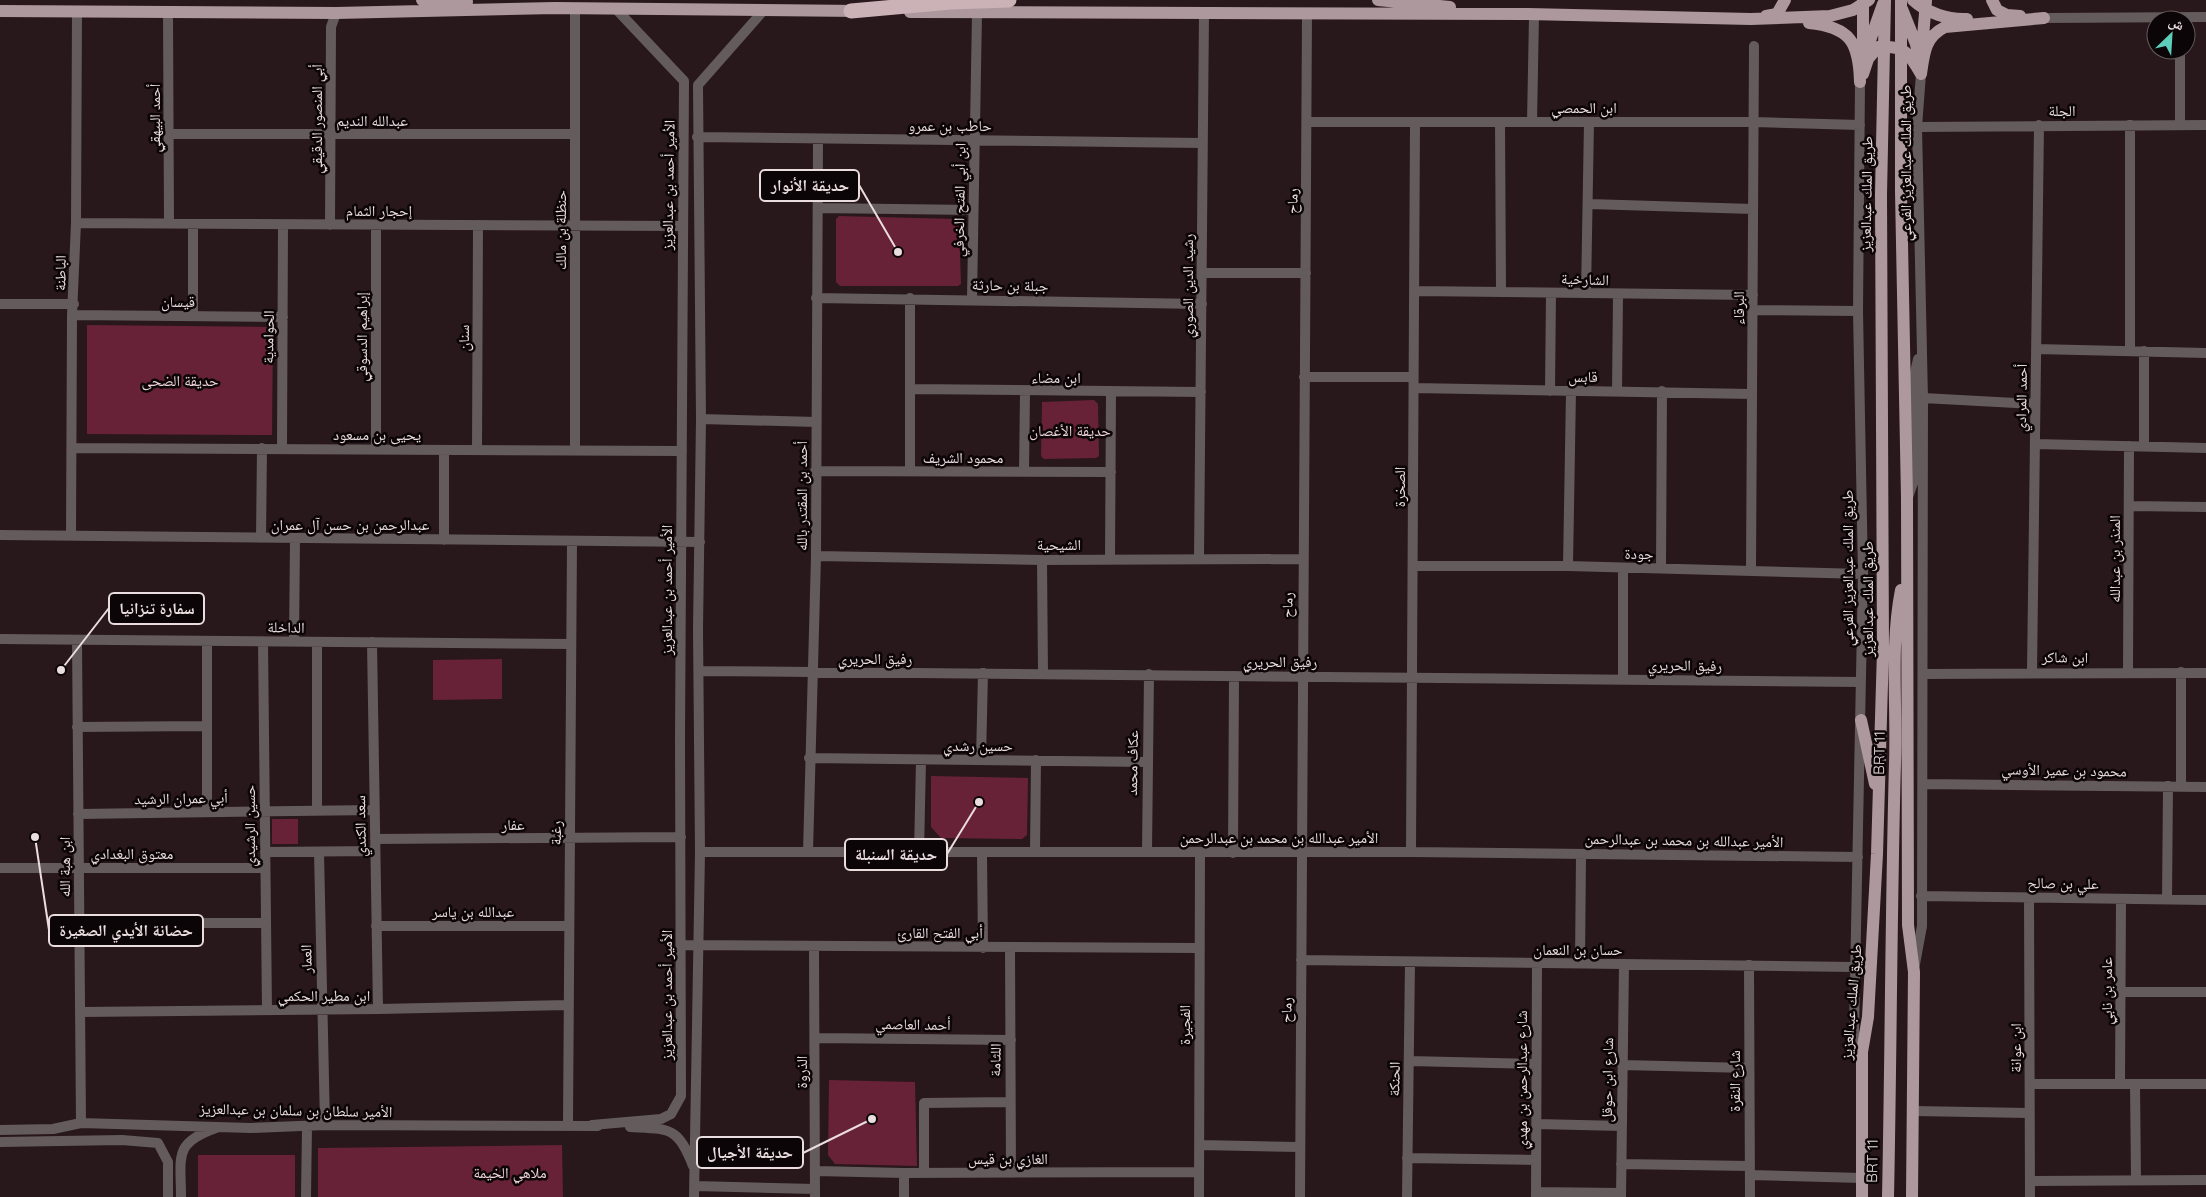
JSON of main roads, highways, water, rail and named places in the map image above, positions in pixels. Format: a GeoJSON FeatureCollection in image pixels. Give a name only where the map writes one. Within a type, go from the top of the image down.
{"type":"FeatureCollection","features":[{"type":"Feature","properties":{"kind":"highway"},"geometry":{"type":"LineString","coordinates":[[851,11],[951,2],[1009,0]]}},
{"type":"Feature","properties":{"kind":"main road"},"geometry":{"type":"LineString","coordinates":[[422,0],[555,8]]}},
{"type":"Feature","properties":{"kind":"main road"},"geometry":{"type":"LineString","coordinates":[[1378,0],[1531,15]]}},
{"type":"Feature","properties":{"kind":"main road"},"geometry":{"type":"LineString","coordinates":[[1752,18],[1777,14],[1785,0]]}},
{"type":"Feature","properties":{"kind":"main road"},"geometry":{"type":"LineString","coordinates":[[1863,58],[1878,15],[1886,0]]}},
{"type":"Feature","properties":{"kind":"main road","name":"طريق الملك عبدالعزيز"},"geometry":{"type":"LineString","coordinates":[[1862,1197],[1862,1052],[1868,1017],[1880,797],[1883,650],[1881,195],[1886,0]]}},
{"type":"Feature","properties":{"kind":"main road"},"geometry":{"type":"LineString","coordinates":[[1896,0],[1914,37],[1921,74]]}},
{"type":"Feature","properties":{"kind":"main road"},"geometry":{"type":"LineString","coordinates":[[1901,0],[1901,192],[1907,498],[1908,925],[1914,972],[1912,1197]]}},
{"type":"Feature","properties":{"kind":"main road"},"geometry":{"type":"LineString","coordinates":[[1913,0],[1921,7],[1926,4]]}},
{"type":"Feature","properties":{"kind":"main road"},"geometry":{"type":"LineString","coordinates":[[1992,0],[1996,10],[2007,14],[2044,18]]}},
{"type":"Feature","properties":{"kind":"main road"},"geometry":{"type":"LineString","coordinates":[[0,11],[336,13],[575,8],[977,13],[1531,15],[1752,18],[1820,17],[1853,10],[1865,2]]}},
{"type":"Feature","properties":{"kind":"main road"},"geometry":{"type":"LineString","coordinates":[[1860,82],[1865,2]]}},
{"type":"Feature","properties":{"kind":"main road"},"geometry":{"type":"LineString","coordinates":[[1921,74],[1922,37],[1926,4]]}},
{"type":"Feature","properties":{"kind":"main road"},"geometry":{"type":"LineString","coordinates":[[1926,4],[1939,15],[1956,19],[2044,18]]}},
{"type":"Feature","properties":{"kind":"main road"},"geometry":{"type":"LineString","coordinates":[[1752,18],[1836,28],[1848,36],[1860,58],[1860,82]]}},
{"type":"Feature","properties":{"kind":"main road"},"geometry":{"type":"LineString","coordinates":[[1921,74],[1928,40],[1935,32],[1945,27],[2044,18]]}},
{"type":"Feature","properties":{"kind":"main road"},"geometry":{"type":"LineString","coordinates":[[1860,82],[1868,59],[1878,47],[1892,46],[1909,53],[1921,74]]}},
{"type":"Feature","properties":{"kind":"main road","name":"BRT 11"},"geometry":{"type":"LineString","coordinates":[[1888,1197],[1890,945],[1897,610],[1907,563]]}},
{"type":"Feature","properties":{"kind":"main road"},"geometry":{"type":"LineString","coordinates":[[1861,720],[1880,797]]}},
{"type":"Feature","properties":{"kind":"main road","name":"BRT 11"},"geometry":{"type":"LineString","coordinates":[[1877,854],[1890,945]]}},
{"type":"Feature","properties":{"kind":"place","name":"حديقة الأنوار"},"geometry":{"type":"Point","coordinates":[898,252]}},
{"type":"Feature","properties":{"kind":"place","name":"سفارة تنزانيا"},"geometry":{"type":"Point","coordinates":[61,670]}},
{"type":"Feature","properties":{"kind":"place","name":"حديقة السنبلة"},"geometry":{"type":"Point","coordinates":[979,802]}},
{"type":"Feature","properties":{"kind":"place","name":"حضانة الأيدي الصغيرة"},"geometry":{"type":"Point","coordinates":[35,837]}},
{"type":"Feature","properties":{"kind":"place","name":"حديقة الأجيال"},"geometry":{"type":"Point","coordinates":[872,1119]}},
{"type":"Feature","properties":{"kind":"park label","name":"حديقة الضحى"},"geometry":{"type":"Point","coordinates":[180,380]}},
{"type":"Feature","properties":{"kind":"park label","name":"حديقة الأغصان"},"geometry":{"type":"Point","coordinates":[1070,430]}},
{"type":"Feature","properties":{"kind":"park label","name":"ملاهي الخيمة"},"geometry":{"type":"Point","coordinates":[510,1172]}}]}
